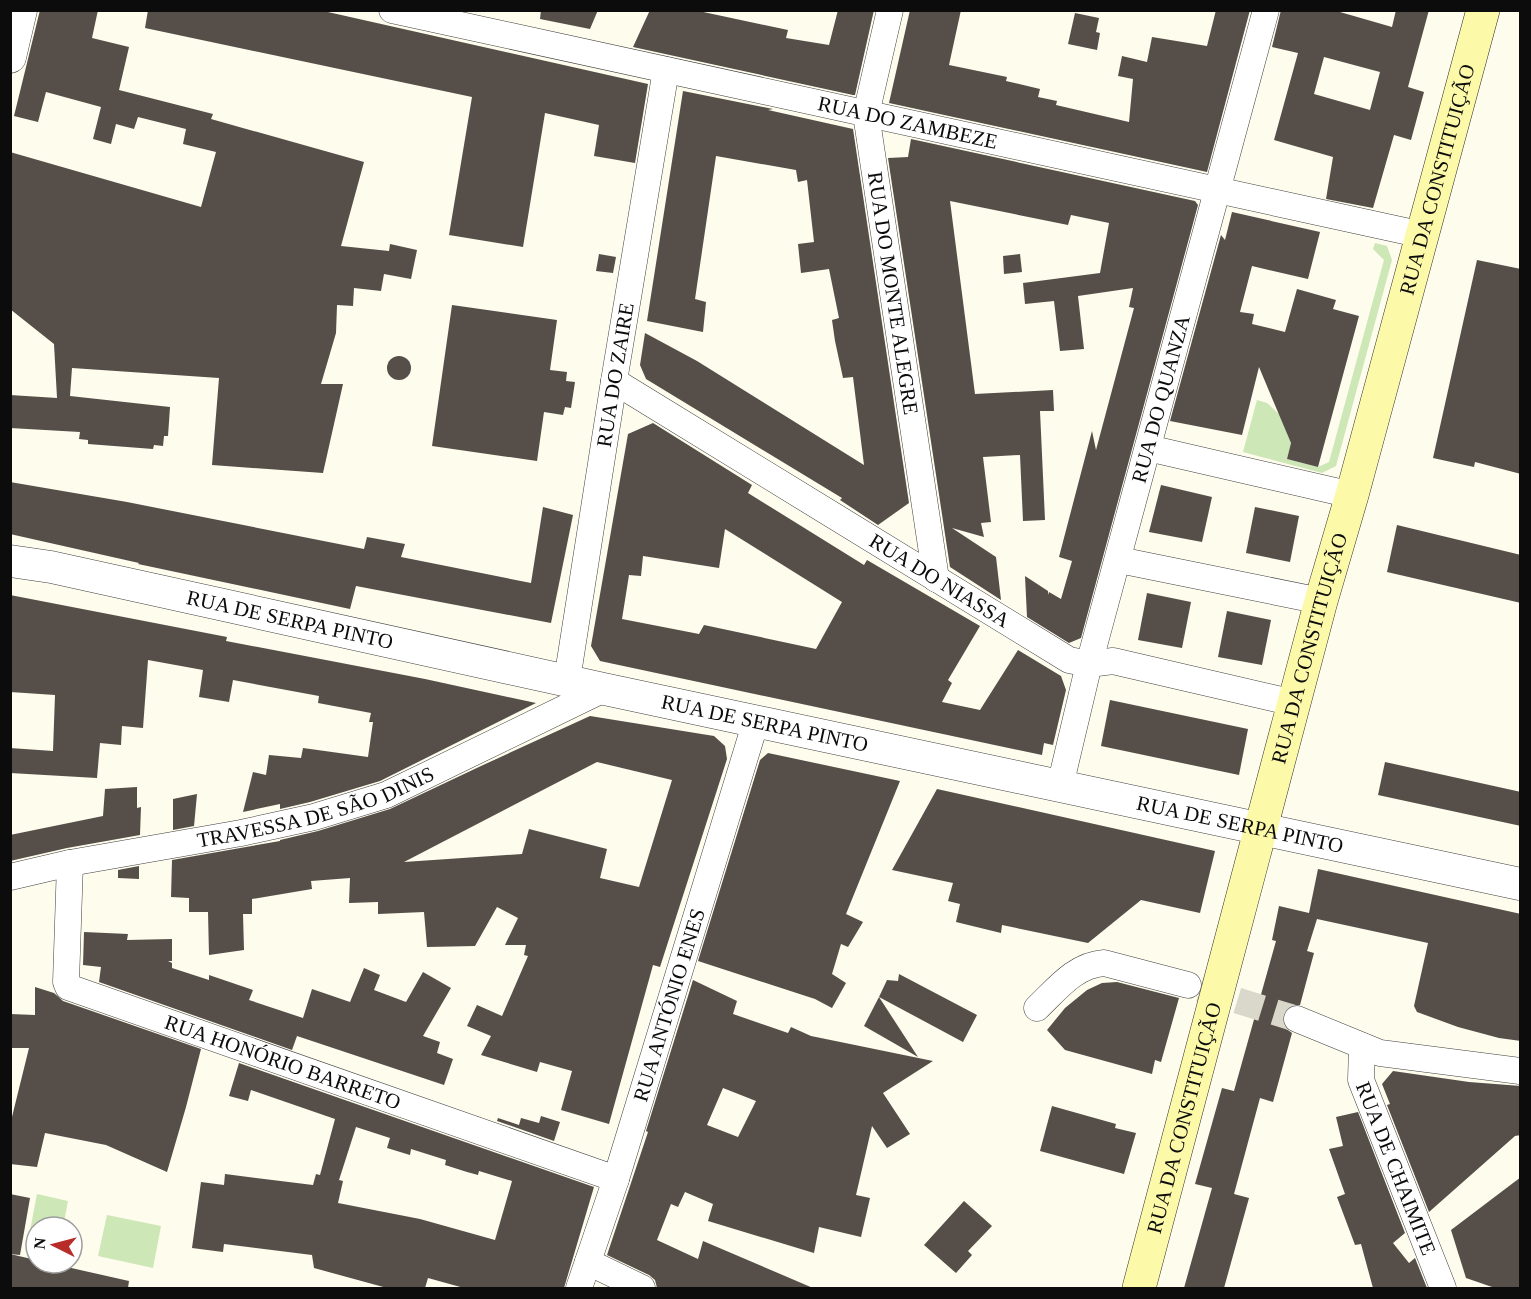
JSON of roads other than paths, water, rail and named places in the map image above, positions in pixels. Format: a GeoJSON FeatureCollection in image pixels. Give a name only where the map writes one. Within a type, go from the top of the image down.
{"type":"FeatureCollection","features":[{"type":"Feature","properties":{"kind":"main road","name":"RUA DA CONSTITUIÇÃO"},"geometry":{"type":"LineString","coordinates":[[1139,1288],[1260,829],[1423,235],[1482,10]]}},
{"type":"Feature","properties":{"kind":"street"},"geometry":{"type":"LineString","coordinates":[[10,57],[21,10]]}},
{"type":"Feature","properties":{"kind":"street","name":"RUA DO ZAMBEZE"},"geometry":{"type":"LineString","coordinates":[[392,10],[1423,235]]}},
{"type":"Feature","properties":{"kind":"street","name":"RUA DO MONTE ALEGRE"},"geometry":{"type":"LineString","coordinates":[[890,10],[866,114],[936,579]]}},
{"type":"Feature","properties":{"kind":"street","name":"RUA DO QUANZA"},"geometry":{"type":"LineString","coordinates":[[1060,786],[1089,664],[1266,10]]}},
{"type":"Feature","properties":{"kind":"street","name":"RUA DO ZAIRE"},"geometry":{"type":"LineString","coordinates":[[567,680],[666,70]]}},
{"type":"Feature","properties":{"kind":"street","name":"RUA DO NIASSA"},"geometry":{"type":"LineString","coordinates":[[614,381],[1069,660],[1089,664],[1113,661],[1294,703]]}},
{"type":"Feature","properties":{"kind":"street"},"geometry":{"type":"LineString","coordinates":[[1148,448],[1352,495]]}},
{"type":"Feature","properties":{"kind":"street"},"geometry":{"type":"LineString","coordinates":[[1119,560],[1321,602]]}},
{"type":"Feature","properties":{"kind":"street","name":"RUA DE SERPA PINTO"},"geometry":{"type":"LineString","coordinates":[[10,561],[51,567],[604,689],[1521,884]]}},
{"type":"Feature","properties":{"kind":"street","name":"TRAVESSA DE SÃO DINIS"},"geometry":{"type":"LineString","coordinates":[[10,878],[70,863],[242,833],[314,817],[386,795],[604,689]]}},
{"type":"Feature","properties":{"kind":"street","name":"RUA ANTÓNIO ENES"},"geometry":{"type":"LineString","coordinates":[[579,1288],[616,1179],[756,721]]}},
{"type":"Feature","properties":{"kind":"street","name":"RUA HONÓRIO BARRETO"},"geometry":{"type":"LineString","coordinates":[[70,863],[66,982],[68,987],[616,1179]]}},
{"type":"Feature","properties":{"kind":"street"},"geometry":{"type":"LineString","coordinates":[[1037,1008],[1067,980],[1084,967],[1094,964],[1104,963],[1188,985]]}},
{"type":"Feature","properties":{"kind":"street"},"geometry":{"type":"LineString","coordinates":[[1297,1019],[1362,1046],[1396,1056],[1521,1071]]}},
{"type":"Feature","properties":{"kind":"street","name":"RUA DE CHAIMITE"},"geometry":{"type":"LineString","coordinates":[[1362,1046],[1361,1080],[1443,1288]]}},
{"type":"Feature","properties":{"kind":"street"},"geometry":{"type":"LineString","coordinates":[[588,1262],[642,1288]]}},
{"type":"Feature","properties":{"kind":"tunnel"},"geometry":{"type":"LineString","coordinates":[[1200,989],[1297,1019]]}}]}
